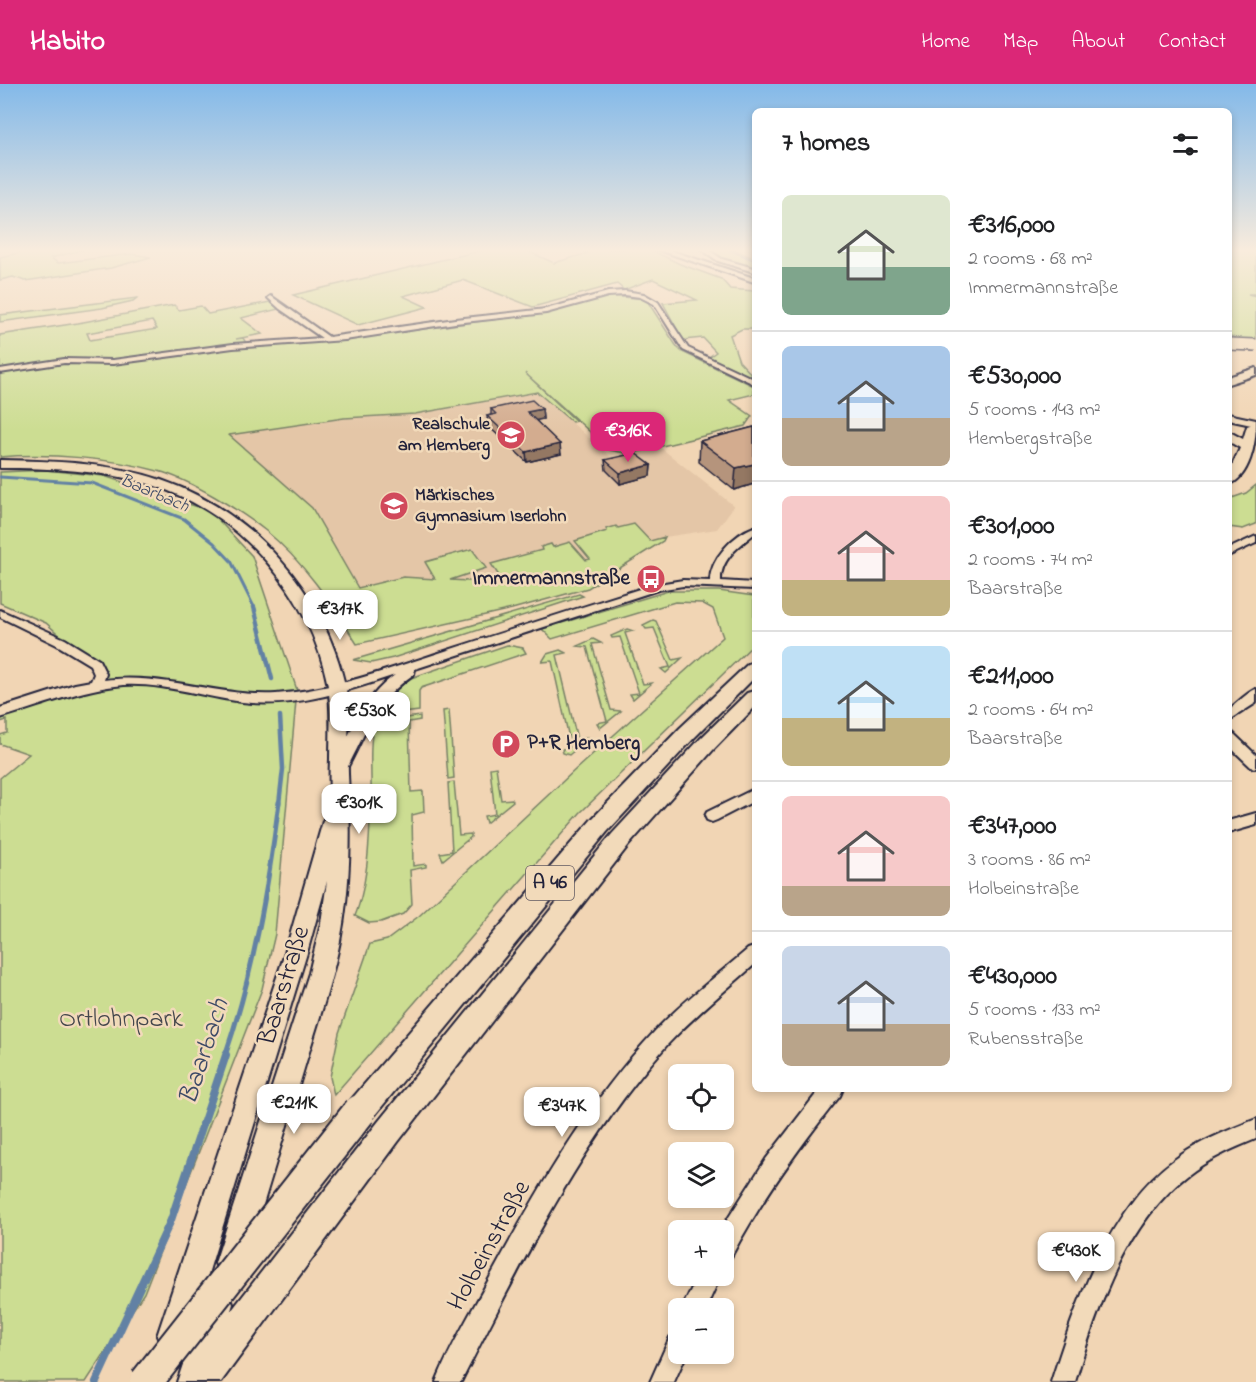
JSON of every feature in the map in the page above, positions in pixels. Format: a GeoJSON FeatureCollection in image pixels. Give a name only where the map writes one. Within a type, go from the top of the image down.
{"type":"FeatureCollection","features":[{"type":"Feature","properties":{"kind":"highway"},"geometry":{"type":"LineString","coordinates":[[1232,344],[1256,347]]}},
{"type":"Feature","properties":{"kind":"highway"},"geometry":{"type":"LineString","coordinates":[[1232,369],[1256,361]]}},
{"type":"Feature","properties":{"kind":"highway"},"geometry":{"type":"LineString","coordinates":[[1232,380],[1256,371]]}},
{"type":"Feature","properties":{"kind":"highway"},"geometry":{"type":"LineString","coordinates":[[1232,478],[1240,466],[1255,427]]}},
{"type":"Feature","properties":{"kind":"highway"},"geometry":{"type":"LineString","coordinates":[[1232,437],[1246,446]]}},
{"type":"Feature","properties":{"kind":"highway"},"geometry":{"type":"LineString","coordinates":[[1232,491],[1246,483],[1256,461]]}},
{"type":"Feature","properties":{"kind":"highway","name":"A 46"},"geometry":{"type":"LineString","coordinates":[[146,1382],[360,1111],[599,826],[687,733],[752,670]]}},
{"type":"Feature","properties":{"kind":"highway","name":"A 46"},"geometry":{"type":"LineString","coordinates":[[198,1382],[388,1132],[620,840],[707,744],[752,699]]}},
{"type":"Feature","properties":{"kind":"main road"},"geometry":{"type":"LineString","coordinates":[[1232,418],[1255,427]]}},
{"type":"Feature","properties":{"kind":"main road"},"geometry":{"type":"LineString","coordinates":[[1232,424],[1255,427]]}},
{"type":"Feature","properties":{"kind":"main road","name":"Baarstraße"},"geometry":{"type":"LineString","coordinates":[[0,464],[69,467],[128,475],[164,485],[218,510],[266,551],[295,586],[317,627],[336,689],[340,782],[338,890],[328,945],[193,1382]]}},
{"type":"Feature","properties":{"kind":"main road","name":"Baarstraße"},"geometry":{"type":"LineString","coordinates":[[157,1382],[296,953],[340,782]]}},
{"type":"Feature","properties":{"kind":"street"},"geometry":{"type":"LineString","coordinates":[[283,310],[306,323],[315,333],[326,337],[326,340]]}},
{"type":"Feature","properties":{"kind":"street"},"geometry":{"type":"LineString","coordinates":[[0,371],[64,361],[113,362],[233,345],[326,340],[551,310]]}},
{"type":"Feature","properties":{"kind":"street"},"geometry":{"type":"LineString","coordinates":[[660,310],[685,350],[752,381]]}},
{"type":"Feature","properties":{"kind":"street"},"geometry":{"type":"LineString","coordinates":[[1232,338],[1256,347]]}},
{"type":"Feature","properties":{"kind":"street"},"geometry":{"type":"LineString","coordinates":[[720,584],[727,569],[723,559],[752,532]]}},
{"type":"Feature","properties":{"kind":"street"},"geometry":{"type":"LineString","coordinates":[[1232,551],[1256,539]]}},
{"type":"Feature","properties":{"kind":"street"},"geometry":{"type":"LineString","coordinates":[[0,713],[96,684],[126,681],[156,683],[245,698],[300,696],[336,689],[645,590],[683,583],[752,586]]}},
{"type":"Feature","properties":{"kind":"street"},"geometry":{"type":"LineString","coordinates":[[0,613],[61,642],[95,663],[100,674],[96,684]]}},
{"type":"Feature","properties":{"kind":"street"},"geometry":{"type":"LineString","coordinates":[[340,782],[374,700],[397,679],[427,661]]}},
{"type":"Feature","properties":{"kind":"street"},"geometry":{"type":"LineString","coordinates":[[1232,714],[1251,700],[1256,693]]}},
{"type":"Feature","properties":{"kind":"street"},"geometry":{"type":"LineString","coordinates":[[1233,740],[1256,763]]}},
{"type":"Feature","properties":{"kind":"street"},"geometry":{"type":"LineString","coordinates":[[1233,740],[1256,769]]}},
{"type":"Feature","properties":{"kind":"street"},"geometry":{"type":"LineString","coordinates":[[712,816],[752,796]]}},
{"type":"Feature","properties":{"kind":"street"},"geometry":{"type":"LineString","coordinates":[[1232,826],[1256,819]]}},
{"type":"Feature","properties":{"kind":"street","name":"Holbeinstraße"},"geometry":{"type":"LineString","coordinates":[[448,1382],[494,1291],[540,1209],[583,1141],[627,1080],[671,1028],[752,957]]}},
{"type":"Feature","properties":{"kind":"street"},"geometry":{"type":"LineString","coordinates":[[734,1228],[744,1208],[803,1125],[830,1092]]}},
{"type":"Feature","properties":{"kind":"street"},"geometry":{"type":"LineString","coordinates":[[1063,1382],[1101,1276],[1124,1229],[1140,1208],[1163,1182],[1202,1153],[1256,1129]]}},
{"type":"Feature","properties":{"kind":"street"},"geometry":{"type":"LineString","coordinates":[[662,1382],[670,1364]]}},
{"type":"Feature","properties":{"kind":"shaded area"},"geometry":{"type":"Polygon","coordinates":[[[537,392],[612,458],[661,448],[734,506],[717,529],[665,537],[507,583],[403,577],[358,588],[312,508],[228,435],[344,418],[415,414],[537,392]]]}},
{"type":"Feature","properties":{"kind":"green space"},"geometry":{"type":"Polygon","coordinates":[[[44,310],[91,310],[0,322],[0,315],[44,310]]]}},
{"type":"Feature","properties":{"kind":"green space"},"geometry":{"type":"Polygon","coordinates":[[[150,310],[204,310],[208,314],[231,310],[277,310],[241,318],[262,334],[236,339],[243,338],[248,346],[343,340],[558,310],[653,310],[682,352],[752,385],[752,394],[729,400],[752,416],[745,426],[629,454],[610,450],[525,373],[576,421],[572,422],[537,392],[415,414],[344,418],[229,435],[312,508],[358,588],[403,577],[435,579],[425,562],[472,549],[486,568],[450,580],[504,583],[491,564],[542,550],[541,547],[551,544],[553,547],[570,542],[586,560],[590,559],[575,541],[616,526],[618,528],[634,524],[650,541],[665,537],[663,541],[588,588],[512,609],[357,644],[316,584],[280,543],[243,514],[199,488],[171,475],[120,463],[59,456],[0,457],[0,335],[150,310]],[[152,321],[87,333],[90,340],[157,329],[152,321]]]}},
{"type":"Feature","properties":{"kind":"green space"},"geometry":{"type":"Polygon","coordinates":[[[325,310],[417,310],[358,325],[325,310]]]}},
{"type":"Feature","properties":{"kind":"green space"},"geometry":{"type":"Polygon","coordinates":[[[667,310],[752,310],[752,329],[742,329],[730,335],[739,361],[752,375],[752,380],[709,357],[716,352],[703,338],[683,340],[667,310]]]}},
{"type":"Feature","properties":{"kind":"green space"},"geometry":{"type":"Polygon","coordinates":[[[1232,310],[1256,310],[1256,349],[1232,337],[1232,310]]]}},
{"type":"Feature","properties":{"kind":"green space","name":"Ortlohnpark"},"geometry":{"type":"Polygon","coordinates":[[[46,470],[104,476],[210,511],[252,556],[297,690],[275,934],[262,989],[144,1293],[86,1382],[0,1382],[0,778],[29,754],[0,744],[0,735],[7,733],[7,720],[0,722],[0,715],[96,683],[91,664],[46,623],[0,603],[0,472],[46,470]]]}},
{"type":"Feature","properties":{"kind":"green space"},"geometry":{"type":"Polygon","coordinates":[[[1256,485],[1256,524],[1243,529],[1232,527],[1232,498],[1246,493],[1256,485]]]}},
{"type":"Feature","properties":{"kind":"green space"},"geometry":{"type":"Polygon","coordinates":[[[668,591],[719,591],[752,596],[752,646],[580,813],[334,1095],[330,1077],[339,1033],[370,944],[387,940],[419,916],[576,769],[723,637],[713,609],[702,603],[675,602],[552,639],[542,629],[668,591]]]}},
{"type":"Feature","properties":{"kind":"green space"},"geometry":{"type":"Polygon","coordinates":[[[579,594],[583,596],[393,658],[371,663],[353,660],[579,594]]]}},
{"type":"Feature","properties":{"kind":"green space"},"geometry":{"type":"Polygon","coordinates":[[[653,620],[656,621],[673,660],[682,658],[666,673],[661,669],[670,667],[654,628],[646,629],[643,625],[653,620]]]}},
{"type":"Feature","properties":{"kind":"green space"},"geometry":{"type":"Polygon","coordinates":[[[627,629],[633,631],[625,633],[643,684],[652,683],[633,699],[630,694],[639,693],[620,637],[612,638],[611,636],[627,629]]]}},
{"type":"Feature","properties":{"kind":"green space"},"geometry":{"type":"Polygon","coordinates":[[[593,639],[601,643],[592,644],[611,710],[621,711],[600,728],[597,723],[607,721],[587,647],[577,646],[593,639]]]}},
{"type":"Feature","properties":{"kind":"green space"},"geometry":{"type":"Polygon","coordinates":[[[507,645],[523,648],[526,653],[421,688],[419,711],[403,713],[386,701],[411,678],[507,645]]]}},
{"type":"Feature","properties":{"kind":"green space"},"geometry":{"type":"Polygon","coordinates":[[[560,650],[566,653],[557,655],[577,739],[587,738],[569,755],[563,753],[562,749],[571,747],[552,661],[542,662],[547,654],[560,650]]]}},
{"type":"Feature","properties":{"kind":"green space"},"geometry":{"type":"Polygon","coordinates":[[[382,706],[398,719],[420,716],[420,720],[409,722],[411,792],[423,791],[424,812],[412,815],[413,866],[426,864],[426,867],[410,870],[412,904],[403,914],[381,922],[369,923],[355,916],[360,902],[368,855],[372,737],[382,706]]]}},
{"type":"Feature","properties":{"kind":"green space"},"geometry":{"type":"Polygon","coordinates":[[[449,710],[454,778],[448,779],[443,711],[449,710]]]}},
{"type":"Feature","properties":{"kind":"green space"},"geometry":{"type":"Polygon","coordinates":[[[496,767],[501,800],[512,799],[513,801],[486,823],[484,816],[495,814],[490,768],[496,767]]]}},
{"type":"Feature","properties":{"kind":"green space"},"geometry":{"type":"Polygon","coordinates":[[[454,782],[459,835],[471,834],[471,837],[443,860],[440,853],[452,851],[448,783],[454,782]]]}},
{"type":"Feature","properties":{"kind":"building"},"geometry":{"type":"Polygon","coordinates":[[[532,400],[542,409],[527,412],[560,444],[526,452],[487,416],[496,414],[491,409],[532,400]]]}},
{"type":"Feature","properties":{"kind":"building"},"geometry":{"type":"Polygon","coordinates":[[[752,428],[752,464],[736,468],[700,441],[752,428]]]}},
{"type":"Feature","properties":{"kind":"building"},"geometry":{"type":"Polygon","coordinates":[[[635,453],[651,465],[620,473],[605,460],[635,453]]]}},
{"type":"Feature","properties":{"kind":"waterway","name":"Baarbach"},"geometry":{"type":"LineString","coordinates":[[0,477],[92,483],[184,519],[214,543],[231,561],[254,607]]}},
{"type":"Feature","properties":{"kind":"waterway","name":"Baarbach"},"geometry":{"type":"LineString","coordinates":[[254,607],[272,679]]}},
{"type":"Feature","properties":{"kind":"waterway","name":"Baarbach"},"geometry":{"type":"LineString","coordinates":[[279,804],[283,769],[280,716]]}},
{"type":"Feature","properties":{"kind":"waterway","name":"Baarbach"},"geometry":{"type":"LineString","coordinates":[[225,1056],[244,994],[258,931],[279,802]]}},
{"type":"Feature","properties":{"kind":"waterway","name":"Baarbach"},"geometry":{"type":"LineString","coordinates":[[96,1382],[171,1220],[226,1055]]}},
{"type":"Feature","properties":{"kind":"place","name":"Realschule am Hemberg"},"geometry":{"type":"Point","coordinates":[511,435]}},
{"type":"Feature","properties":{"kind":"place","name":"Märkisches Gymnasium Iserlohn"},"geometry":{"type":"Point","coordinates":[394,506]}},
{"type":"Feature","properties":{"kind":"place","name":"Immermannstraße"},"geometry":{"type":"Point","coordinates":[651,579]}},
{"type":"Feature","properties":{"kind":"place","name":"P+R Hemberg"},"geometry":{"type":"Point","coordinates":[506,744]}}]}
